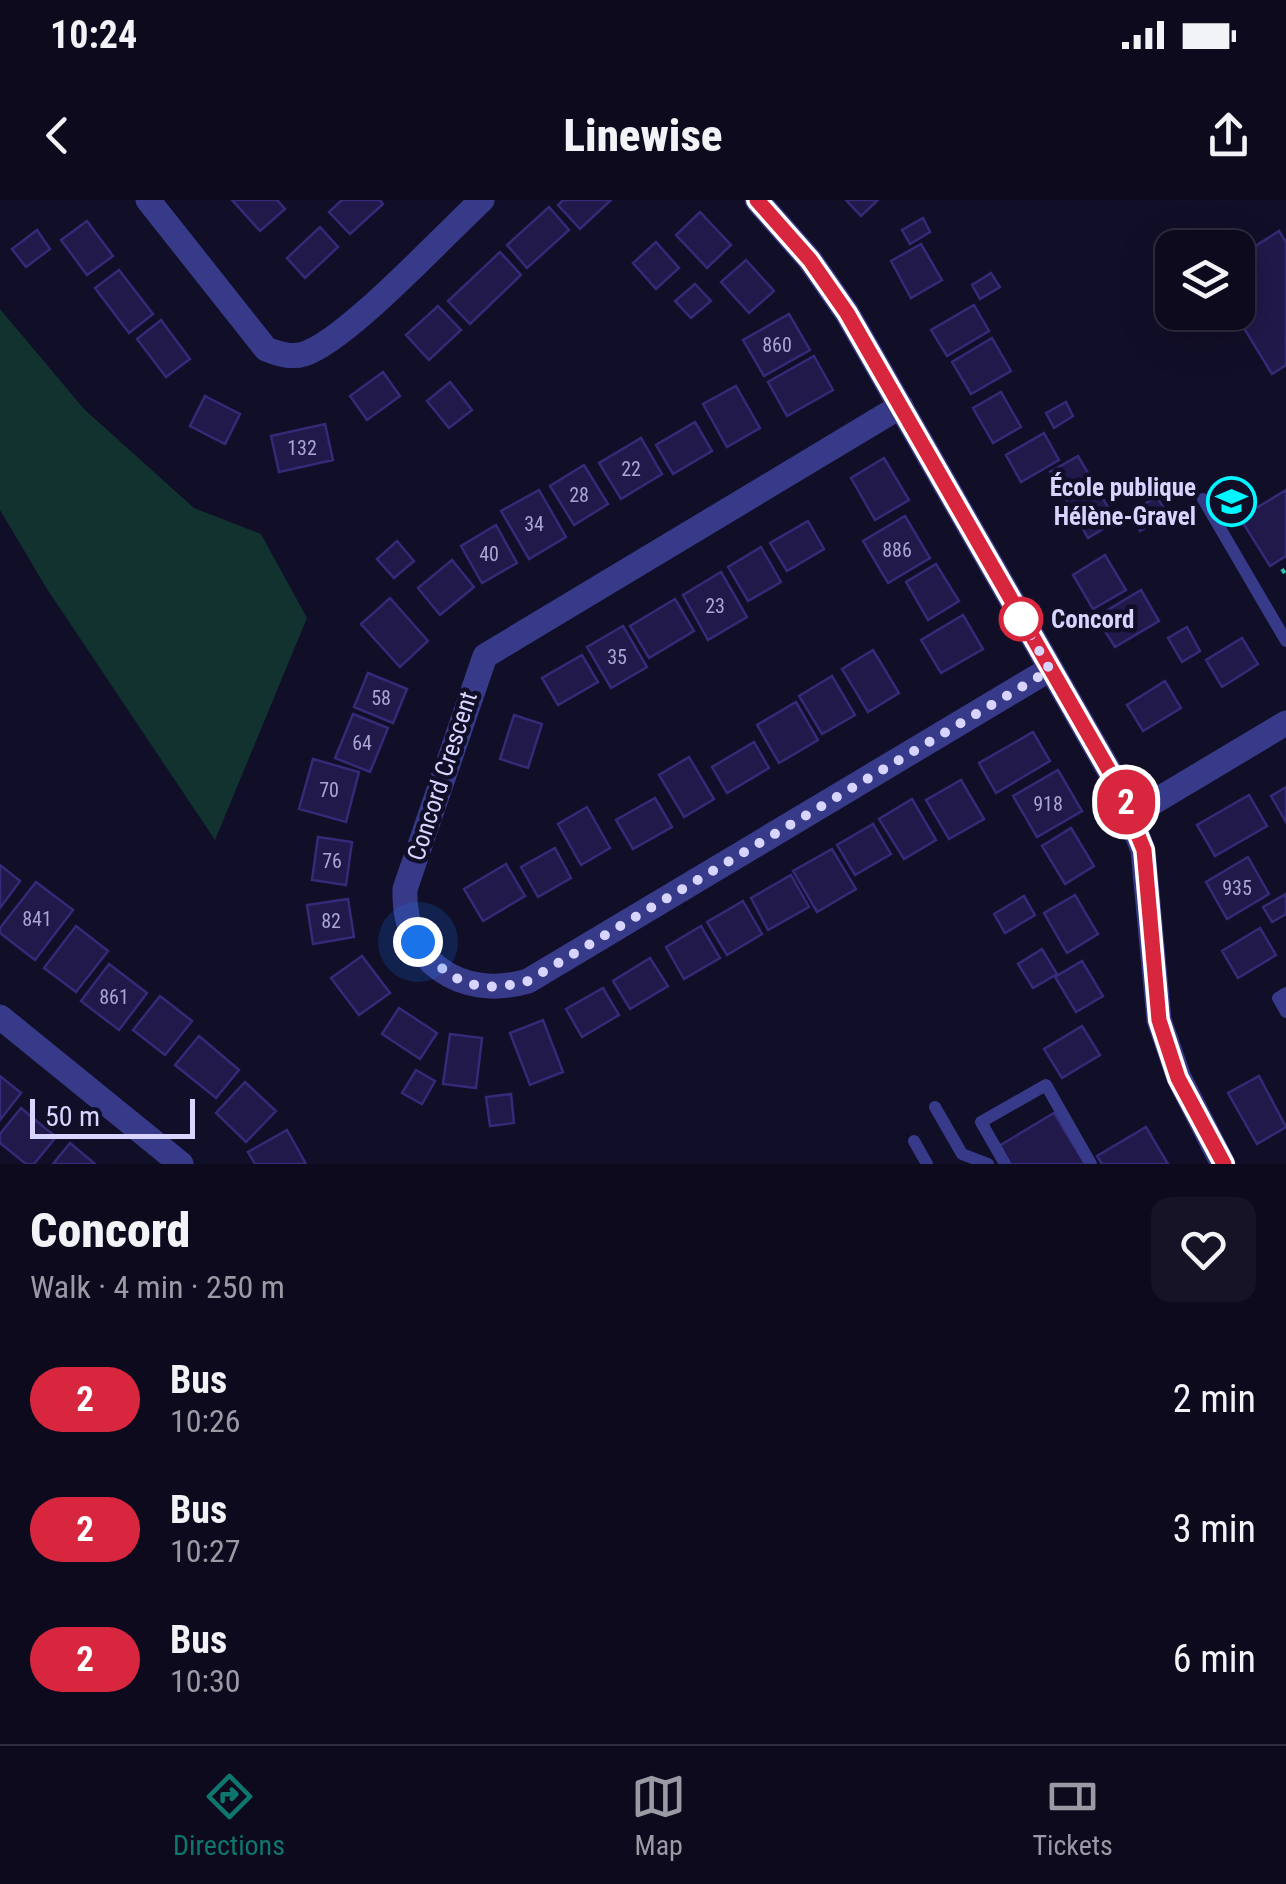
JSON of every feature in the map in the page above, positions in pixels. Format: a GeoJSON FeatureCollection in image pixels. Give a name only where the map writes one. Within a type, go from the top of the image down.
{"type":"FeatureCollection","features":[{"type":"Feature","properties":{"kind":"street"},"geometry":{"type":"LineString","coordinates":[[148,200],[266,350],[295,356],[324,344],[348,325],[482,200]]}},
{"type":"Feature","properties":{"kind":"street"},"geometry":{"type":"LineString","coordinates":[[757,200],[832,288],[1132,815],[1144,850],[1159,1020],[1178,1078],[1224,1164]]}},
{"type":"Feature","properties":{"kind":"street","name":"Concord Crescent"},"geometry":{"type":"LineString","coordinates":[[900,406],[485,656],[405,888],[404,907],[418,942],[432,962],[464,985],[500,988],[528,981],[1050,670]]}},
{"type":"Feature","properties":{"kind":"street"},"geometry":{"type":"LineString","coordinates":[[1132,815],[1286,723]]}},
{"type":"Feature","properties":{"kind":"street"},"geometry":{"type":"LineString","coordinates":[[0,1017],[181,1164]]}},
{"type":"Feature","properties":{"kind":"lane"},"geometry":{"type":"LineString","coordinates":[[1203,499],[1286,641]]}},
{"type":"Feature","properties":{"kind":"lane"},"geometry":{"type":"LineString","coordinates":[[1286,993],[1278,998],[1286,1012]]}},
{"type":"Feature","properties":{"kind":"lane"},"geometry":{"type":"LineString","coordinates":[[1005,1164],[981,1122],[1046,1085],[1091,1164]]}},
{"type":"Feature","properties":{"kind":"lane"},"geometry":{"type":"LineString","coordinates":[[936,1107],[962,1154],[988,1164]]}},
{"type":"Feature","properties":{"kind":"lane"},"geometry":{"type":"LineString","coordinates":[[914,1141],[927,1164]]}},
{"type":"Feature","properties":{"kind":"green space"},"geometry":{"type":"Polygon","coordinates":[[[0,309],[84,409],[194,508],[261,534],[307,618],[215,840],[47,589],[0,510],[0,309]]]}},
{"type":"Feature","properties":{"kind":"building"},"geometry":{"type":"Polygon","coordinates":[[[232,200],[277,200],[285,209],[260,231],[232,200]]]}},
{"type":"Feature","properties":{"kind":"building"},"geometry":{"type":"Polygon","coordinates":[[[342,200],[380,200],[383,204],[350,234],[329,212],[342,200]]]}},
{"type":"Feature","properties":{"kind":"building"},"geometry":{"type":"Polygon","coordinates":[[[563,200],[611,200],[580,229],[558,205],[563,200]]]}},
{"type":"Feature","properties":{"kind":"building"},"geometry":{"type":"Polygon","coordinates":[[[846,200],[878,200],[861,216],[846,200]]]}},
{"type":"Feature","properties":{"kind":"building"},"geometry":{"type":"Polygon","coordinates":[[[549,207],[569,230],[527,268],[507,245],[549,207]]]}},
{"type":"Feature","properties":{"kind":"building"},"geometry":{"type":"Polygon","coordinates":[[[700,212],[731,245],[707,268],[676,235],[700,212]]]}},
{"type":"Feature","properties":{"kind":"building"},"geometry":{"type":"Polygon","coordinates":[[[923,218],[930,232],[910,244],[902,230],[923,218]]]}},
{"type":"Feature","properties":{"kind":"building"},"geometry":{"type":"Polygon","coordinates":[[[87,221],[113,256],[87,275],[61,240],[87,221]]]}},
{"type":"Feature","properties":{"kind":"building"},"geometry":{"type":"Polygon","coordinates":[[[320,227],[338,247],[305,278],[287,258],[320,227]]]}},
{"type":"Feature","properties":{"kind":"building"},"geometry":{"type":"Polygon","coordinates":[[[37,230],[50,249],[26,267],[12,249],[37,230]]]}},
{"type":"Feature","properties":{"kind":"building"},"geometry":{"type":"Polygon","coordinates":[[[1279,231],[1286,242],[1286,365],[1272,374],[1245,330],[1255,330],[1255,246],[1279,231]]]}},
{"type":"Feature","properties":{"kind":"building"},"geometry":{"type":"Polygon","coordinates":[[[656,242],[679,268],[656,289],[633,263],[656,242]]]}},
{"type":"Feature","properties":{"kind":"building"},"geometry":{"type":"Polygon","coordinates":[[[921,244],[942,280],[911,298],[891,261],[921,244]]]}},
{"type":"Feature","properties":{"kind":"building"},"geometry":{"type":"Polygon","coordinates":[[[500,252],[521,275],[470,324],[448,301],[500,252]]]}},
{"type":"Feature","properties":{"kind":"building"},"geometry":{"type":"Polygon","coordinates":[[[746,260],[774,291],[749,313],[721,282],[746,260]]]}},
{"type":"Feature","properties":{"kind":"building"},"geometry":{"type":"Polygon","coordinates":[[[119,270],[153,314],[129,333],[95,288],[119,270]]]}},
{"type":"Feature","properties":{"kind":"building"},"geometry":{"type":"Polygon","coordinates":[[[991,273],[1000,287],[980,299],[972,285],[991,273]]]}},
{"type":"Feature","properties":{"kind":"building"},"geometry":{"type":"Polygon","coordinates":[[[695,284],[711,301],[691,318],[675,301],[695,284]]]}},
{"type":"Feature","properties":{"kind":"building"},"geometry":{"type":"Polygon","coordinates":[[[974,305],[989,331],[947,356],[931,330],[974,305]]]}},
{"type":"Feature","properties":{"kind":"building"},"geometry":{"type":"Polygon","coordinates":[[[438,306],[461,330],[429,360],[406,335],[438,306]]]}},
{"type":"Feature","properties":{"kind":"building"},"geometry":{"type":"Polygon","coordinates":[[[789,314],[810,350],[764,376],[743,340],[789,314]]]}},
{"type":"Feature","properties":{"kind":"building"},"geometry":{"type":"Polygon","coordinates":[[[161,320],[190,359],[166,377],[137,339],[161,320]]]}},
{"type":"Feature","properties":{"kind":"building"},"geometry":{"type":"Polygon","coordinates":[[[992,338],[1011,371],[971,394],[952,362],[992,338]]]}},
{"type":"Feature","properties":{"kind":"building"},"geometry":{"type":"Polygon","coordinates":[[[814,356],[833,390],[787,416],[768,382],[814,356]]]}},
{"type":"Feature","properties":{"kind":"building"},"geometry":{"type":"Polygon","coordinates":[[[383,372],[400,396],[367,420],[350,396],[383,372]]]}},
{"type":"Feature","properties":{"kind":"building"},"geometry":{"type":"Polygon","coordinates":[[[450,382],[472,410],[449,428],[427,401],[450,382]]]}},
{"type":"Feature","properties":{"kind":"building"},"geometry":{"type":"Polygon","coordinates":[[[736,386],[760,428],[727,447],[703,404],[736,386]]]}},
{"type":"Feature","properties":{"kind":"building"},"geometry":{"type":"Polygon","coordinates":[[[1001,392],[1021,427],[993,443],[973,408],[1001,392]]]}},
{"type":"Feature","properties":{"kind":"building"},"geometry":{"type":"Polygon","coordinates":[[[205,396],[240,414],[225,444],[190,426],[205,396]]]}},
{"type":"Feature","properties":{"kind":"building"},"geometry":{"type":"Polygon","coordinates":[[[1066,402],[1073,416],[1054,428],[1046,413],[1066,402]]]}},
{"type":"Feature","properties":{"kind":"building"},"geometry":{"type":"Polygon","coordinates":[[[695,422],[712,451],[673,474],[656,445],[695,422]]]}},
{"type":"Feature","properties":{"kind":"building"},"geometry":{"type":"Polygon","coordinates":[[[325,424],[333,460],[279,472],[271,436],[325,424]]]}},
{"type":"Feature","properties":{"kind":"building"},"geometry":{"type":"Polygon","coordinates":[[[1044,433],[1059,460],[1021,482],[1006,455],[1044,433]]]}},
{"type":"Feature","properties":{"kind":"building"},"geometry":{"type":"Polygon","coordinates":[[[641,438],[662,474],[621,499],[599,463],[641,438]]]}},
{"type":"Feature","properties":{"kind":"building"},"geometry":{"type":"Polygon","coordinates":[[[1078,456],[1116,521],[1088,538],[1050,472],[1078,456]]]}},
{"type":"Feature","properties":{"kind":"building"},"geometry":{"type":"Polygon","coordinates":[[[884,458],[909,500],[875,520],[851,478],[884,458]]]}},
{"type":"Feature","properties":{"kind":"building"},"geometry":{"type":"Polygon","coordinates":[[[584,465],[608,504],[574,525],[550,486],[584,465]]]}},
{"type":"Feature","properties":{"kind":"building"},"geometry":{"type":"Polygon","coordinates":[[[539,490],[566,537],[529,559],[501,511],[539,490]]]}},
{"type":"Feature","properties":{"kind":"building"},"geometry":{"type":"Polygon","coordinates":[[[1286,490],[1286,556],[1270,566],[1240,518],[1286,490]]]}},
{"type":"Feature","properties":{"kind":"building"},"geometry":{"type":"Polygon","coordinates":[[[1157,497],[1168,515],[1140,531],[1130,512],[1157,497]]]}},
{"type":"Feature","properties":{"kind":"building"},"geometry":{"type":"Polygon","coordinates":[[[905,516],[930,558],[888,583],[863,541],[905,516]]]}},
{"type":"Feature","properties":{"kind":"building"},"geometry":{"type":"Polygon","coordinates":[[[808,521],[824,549],[787,571],[770,543],[808,521]]]}},
{"type":"Feature","properties":{"kind":"building"},"geometry":{"type":"Polygon","coordinates":[[[496,525],[517,563],[482,583],[461,546],[496,525]]]}},
{"type":"Feature","properties":{"kind":"building"},"geometry":{"type":"Polygon","coordinates":[[[397,541],[414,561],[394,578],[377,559],[397,541]]]}},
{"type":"Feature","properties":{"kind":"building"},"geometry":{"type":"Polygon","coordinates":[[[761,547],[781,582],[748,601],[728,567],[761,547]]]}},
{"type":"Feature","properties":{"kind":"building"},"geometry":{"type":"Polygon","coordinates":[[[1105,555],[1126,590],[1093,609],[1073,575],[1105,555]]]}},
{"type":"Feature","properties":{"kind":"building"},"geometry":{"type":"Polygon","coordinates":[[[452,560],[474,587],[440,615],[418,588],[452,560]]]}},
{"type":"Feature","properties":{"kind":"building"},"geometry":{"type":"Polygon","coordinates":[[[936,564],[959,601],[928,620],[906,582],[936,564]]]}},
{"type":"Feature","properties":{"kind":"building"},"geometry":{"type":"Polygon","coordinates":[[[721,572],[747,617],[708,640],[683,595],[721,572]]]}},
{"type":"Feature","properties":{"kind":"building"},"geometry":{"type":"Polygon","coordinates":[[[1141,590],[1159,621],[1115,647],[1096,617],[1141,590]]]}},
{"type":"Feature","properties":{"kind":"building"},"geometry":{"type":"Polygon","coordinates":[[[390,598],[428,641],[400,667],[361,624],[390,598]]]}},
{"type":"Feature","properties":{"kind":"building"},"geometry":{"type":"Polygon","coordinates":[[[675,599],[694,631],[649,658],[630,626],[675,599]]]}},
{"type":"Feature","properties":{"kind":"building"},"geometry":{"type":"Polygon","coordinates":[[[963,615],[983,649],[941,673],[921,640],[963,615]]]}},
{"type":"Feature","properties":{"kind":"building"},"geometry":{"type":"Polygon","coordinates":[[[623,626],[647,667],[611,688],[587,647],[623,626]]]}},
{"type":"Feature","properties":{"kind":"building"},"geometry":{"type":"Polygon","coordinates":[[[1187,627],[1200,651],[1182,662],[1168,638],[1187,627]]]}},
{"type":"Feature","properties":{"kind":"building"},"geometry":{"type":"Polygon","coordinates":[[[1242,638],[1258,664],[1222,687],[1206,660],[1242,638]]]}},
{"type":"Feature","properties":{"kind":"building"},"geometry":{"type":"Polygon","coordinates":[[[873,650],[899,693],[868,712],[842,669],[873,650]]]}},
{"type":"Feature","properties":{"kind":"building"},"geometry":{"type":"Polygon","coordinates":[[[582,655],[598,682],[558,705],[542,678],[582,655]]]}},
{"type":"Feature","properties":{"kind":"building"},"geometry":{"type":"Polygon","coordinates":[[[368,673],[407,689],[393,723],[354,707],[368,673]]]}},
{"type":"Feature","properties":{"kind":"building"},"geometry":{"type":"Polygon","coordinates":[[[832,676],[855,715],[822,734],[799,696],[832,676]]]}},
{"type":"Feature","properties":{"kind":"building"},"geometry":{"type":"Polygon","coordinates":[[[1165,681],[1181,708],[1143,731],[1127,705],[1165,681]]]}},
{"type":"Feature","properties":{"kind":"building"},"geometry":{"type":"Polygon","coordinates":[[[796,702],[818,740],[779,763],[757,725],[796,702]]]}},
{"type":"Feature","properties":{"kind":"building"},"geometry":{"type":"Polygon","coordinates":[[[353,714],[388,728],[370,772],[335,758],[353,714]]]}},
{"type":"Feature","properties":{"kind":"building"},"geometry":{"type":"Polygon","coordinates":[[[514,715],[542,724],[528,768],[500,759],[514,715]]]}},
{"type":"Feature","properties":{"kind":"building"},"geometry":{"type":"Polygon","coordinates":[[[1033,732],[1050,761],[996,793],[979,763],[1033,732]]]}},
{"type":"Feature","properties":{"kind":"building"},"geometry":{"type":"Polygon","coordinates":[[[754,742],[769,768],[727,793],[712,767],[754,742]]]}},
{"type":"Feature","properties":{"kind":"building"},"geometry":{"type":"Polygon","coordinates":[[[689,757],[714,799],[684,817],[659,775],[689,757]]]}},
{"type":"Feature","properties":{"kind":"building"},"geometry":{"type":"Polygon","coordinates":[[[313,759],[359,772],[346,822],[299,809],[313,759]]]}},
{"type":"Feature","properties":{"kind":"building"},"geometry":{"type":"Polygon","coordinates":[[[1058,770],[1082,811],[1037,837],[1013,796],[1058,770]]]}},
{"type":"Feature","properties":{"kind":"building"},"geometry":{"type":"Polygon","coordinates":[[[961,780],[984,819],[949,839],[926,800],[961,780]]]}},
{"type":"Feature","properties":{"kind":"building"},"geometry":{"type":"Polygon","coordinates":[[[1286,787],[1286,822],[1271,796],[1286,787]]]}},
{"type":"Feature","properties":{"kind":"building"},"geometry":{"type":"Polygon","coordinates":[[[1249,795],[1267,826],[1215,856],[1197,825],[1249,795]]]}},
{"type":"Feature","properties":{"kind":"building"},"geometry":{"type":"Polygon","coordinates":[[[655,798],[672,827],[633,849],[616,820],[655,798]]]}},
{"type":"Feature","properties":{"kind":"building"},"geometry":{"type":"Polygon","coordinates":[[[912,799],[936,840],[904,859],[879,819],[912,799]]]}},
{"type":"Feature","properties":{"kind":"building"},"geometry":{"type":"Polygon","coordinates":[[[587,807],[610,848],[581,865],[558,824],[587,807]]]}},
{"type":"Feature","properties":{"kind":"building"},"geometry":{"type":"Polygon","coordinates":[[[873,824],[891,854],[855,875],[837,845],[873,824]]]}},
{"type":"Feature","properties":{"kind":"building"},"geometry":{"type":"Polygon","coordinates":[[[1071,828],[1094,866],[1065,884],[1042,846],[1071,828]]]}},
{"type":"Feature","properties":{"kind":"building"},"geometry":{"type":"Polygon","coordinates":[[[318,837],[352,842],[346,885],[312,880],[318,837]]]}},
{"type":"Feature","properties":{"kind":"building"},"geometry":{"type":"Polygon","coordinates":[[[555,848],[571,878],[538,897],[521,867],[555,848]]]}},
{"type":"Feature","properties":{"kind":"building"},"geometry":{"type":"Polygon","coordinates":[[[832,849],[856,889],[817,912],[793,871],[832,849]]]}},
{"type":"Feature","properties":{"kind":"building"},"geometry":{"type":"Polygon","coordinates":[[[1248,857],[1269,894],[1227,919],[1206,882],[1248,857]]]}},
{"type":"Feature","properties":{"kind":"building"},"geometry":{"type":"Polygon","coordinates":[[[506,864],[525,896],[483,921],[464,889],[506,864]]]}},
{"type":"Feature","properties":{"kind":"building"},"geometry":{"type":"Polygon","coordinates":[[[0,865],[20,881],[0,908],[0,865]]]}},
{"type":"Feature","properties":{"kind":"building"},"geometry":{"type":"Polygon","coordinates":[[[791,875],[809,907],[768,930],[751,898],[791,875]]]}},
{"type":"Feature","properties":{"kind":"building"},"geometry":{"type":"Polygon","coordinates":[[[36,882],[73,910],[35,960],[0,933],[0,928],[36,882]]]}},
{"type":"Feature","properties":{"kind":"building"},"geometry":{"type":"Polygon","coordinates":[[[1286,894],[1286,914],[1272,922],[1263,907],[1286,894]]]}},
{"type":"Feature","properties":{"kind":"building"},"geometry":{"type":"Polygon","coordinates":[[[1075,895],[1098,934],[1067,953],[1044,913],[1075,895]]]}},
{"type":"Feature","properties":{"kind":"building"},"geometry":{"type":"Polygon","coordinates":[[[1024,896],[1035,915],[1005,933],[994,914],[1024,896]]]}},
{"type":"Feature","properties":{"kind":"building"},"geometry":{"type":"Polygon","coordinates":[[[348,899],[354,937],[313,944],[307,905],[348,899]]]}},
{"type":"Feature","properties":{"kind":"building"},"geometry":{"type":"Polygon","coordinates":[[[743,901],[762,934],[727,955],[707,922],[743,901]]]}},
{"type":"Feature","properties":{"kind":"building"},"geometry":{"type":"Polygon","coordinates":[[[76,926],[108,951],[76,992],[44,968],[76,926]]]}},
{"type":"Feature","properties":{"kind":"building"},"geometry":{"type":"Polygon","coordinates":[[[701,926],[720,958],[684,979],[666,947],[701,926]]]}},
{"type":"Feature","properties":{"kind":"building"},"geometry":{"type":"Polygon","coordinates":[[[1260,928],[1276,955],[1238,978],[1222,951],[1260,928]]]}},
{"type":"Feature","properties":{"kind":"building"},"geometry":{"type":"Polygon","coordinates":[[[1042,949],[1057,974],[1033,988],[1018,964],[1042,949]]]}},
{"type":"Feature","properties":{"kind":"building"},"geometry":{"type":"Polygon","coordinates":[[[362,956],[390,993],[359,1015],[331,978],[362,956]]]}},
{"type":"Feature","properties":{"kind":"building"},"geometry":{"type":"Polygon","coordinates":[[[650,958],[668,986],[630,1009],[613,981],[650,958]]]}},
{"type":"Feature","properties":{"kind":"building"},"geometry":{"type":"Polygon","coordinates":[[[1082,961],[1103,996],[1076,1012],[1055,977],[1082,961]]]}},
{"type":"Feature","properties":{"kind":"building"},"geometry":{"type":"Polygon","coordinates":[[[109,964],[147,993],[119,1030],[81,1001],[109,964]]]}},
{"type":"Feature","properties":{"kind":"building"},"geometry":{"type":"Polygon","coordinates":[[[603,988],[619,1015],[582,1037],[566,1009],[603,988]]]}},
{"type":"Feature","properties":{"kind":"building"},"geometry":{"type":"Polygon","coordinates":[[[160,996],[192,1021],[165,1055],[133,1030],[160,996]]]}},
{"type":"Feature","properties":{"kind":"building"},"geometry":{"type":"Polygon","coordinates":[[[399,1008],[437,1033],[420,1059],[382,1034],[399,1008]]]}},
{"type":"Feature","properties":{"kind":"building"},"geometry":{"type":"Polygon","coordinates":[[[543,1020],[563,1072],[530,1085],[510,1033],[543,1020]]]}},
{"type":"Feature","properties":{"kind":"building"},"geometry":{"type":"Polygon","coordinates":[[[1082,1026],[1100,1055],[1062,1078],[1044,1049],[1082,1026]]]}},
{"type":"Feature","properties":{"kind":"building"},"geometry":{"type":"Polygon","coordinates":[[[450,1034],[482,1038],[476,1088],[443,1084],[450,1034]]]}},
{"type":"Feature","properties":{"kind":"building"},"geometry":{"type":"Polygon","coordinates":[[[199,1036],[239,1070],[216,1098],[175,1065],[199,1036]]]}},
{"type":"Feature","properties":{"kind":"building"},"geometry":{"type":"Polygon","coordinates":[[[416,1070],[435,1081],[422,1104],[402,1093],[416,1070]]]}},
{"type":"Feature","properties":{"kind":"building"},"geometry":{"type":"Polygon","coordinates":[[[0,1076],[21,1093],[0,1120],[0,1076]]]}},
{"type":"Feature","properties":{"kind":"building"},"geometry":{"type":"Polygon","coordinates":[[[1259,1076],[1286,1127],[1257,1144],[1228,1093],[1259,1076]]]}},
{"type":"Feature","properties":{"kind":"building"},"geometry":{"type":"Polygon","coordinates":[[[245,1082],[276,1111],[246,1142],[216,1113],[245,1082]]]}},
{"type":"Feature","properties":{"kind":"building"},"geometry":{"type":"Polygon","coordinates":[[[511,1094],[514,1123],[490,1126],[486,1097],[511,1094]]]}},
{"type":"Feature","properties":{"kind":"building"},"geometry":{"type":"Polygon","coordinates":[[[21,1108],[56,1137],[34,1164],[26,1164],[0,1143],[0,1134],[21,1108]]]}},
{"type":"Feature","properties":{"kind":"building"},"geometry":{"type":"Polygon","coordinates":[[[1054,1113],[1085,1164],[1010,1164],[999,1146],[1054,1113]]]}},
{"type":"Feature","properties":{"kind":"building"},"geometry":{"type":"Polygon","coordinates":[[[1146,1127],[1168,1164],[1102,1164],[1097,1156],[1146,1127]]]}},
{"type":"Feature","properties":{"kind":"building"},"geometry":{"type":"Polygon","coordinates":[[[287,1130],[306,1164],[255,1164],[248,1152],[287,1130]]]}},
{"type":"Feature","properties":{"kind":"building"},"geometry":{"type":"Polygon","coordinates":[[[70,1143],[95,1164],[53,1164],[70,1143]]]}},
{"type":"Feature","properties":{"kind":"bus line","name":"2"},"geometry":{"type":"LineString","coordinates":[[757,200],[832,288],[1118,786],[1144,850],[1153,986],[1168,1053],[1224,1164]]}},
{"type":"Feature","properties":{"kind":"place","name":"École publique Hélène-Gravel"},"geometry":{"type":"Point","coordinates":[1231,501]}},
{"type":"Feature","properties":{"kind":"place","name":"Concord"},"geometry":{"type":"Point","coordinates":[1021,619]}},
{"type":"Feature","properties":{"kind":"route"},"geometry":{"type":"LineString","coordinates":[[418,942],[432,962],[464,985],[500,988],[528,981],[1050,670],[1013,604],[1021,619]]}}]}
